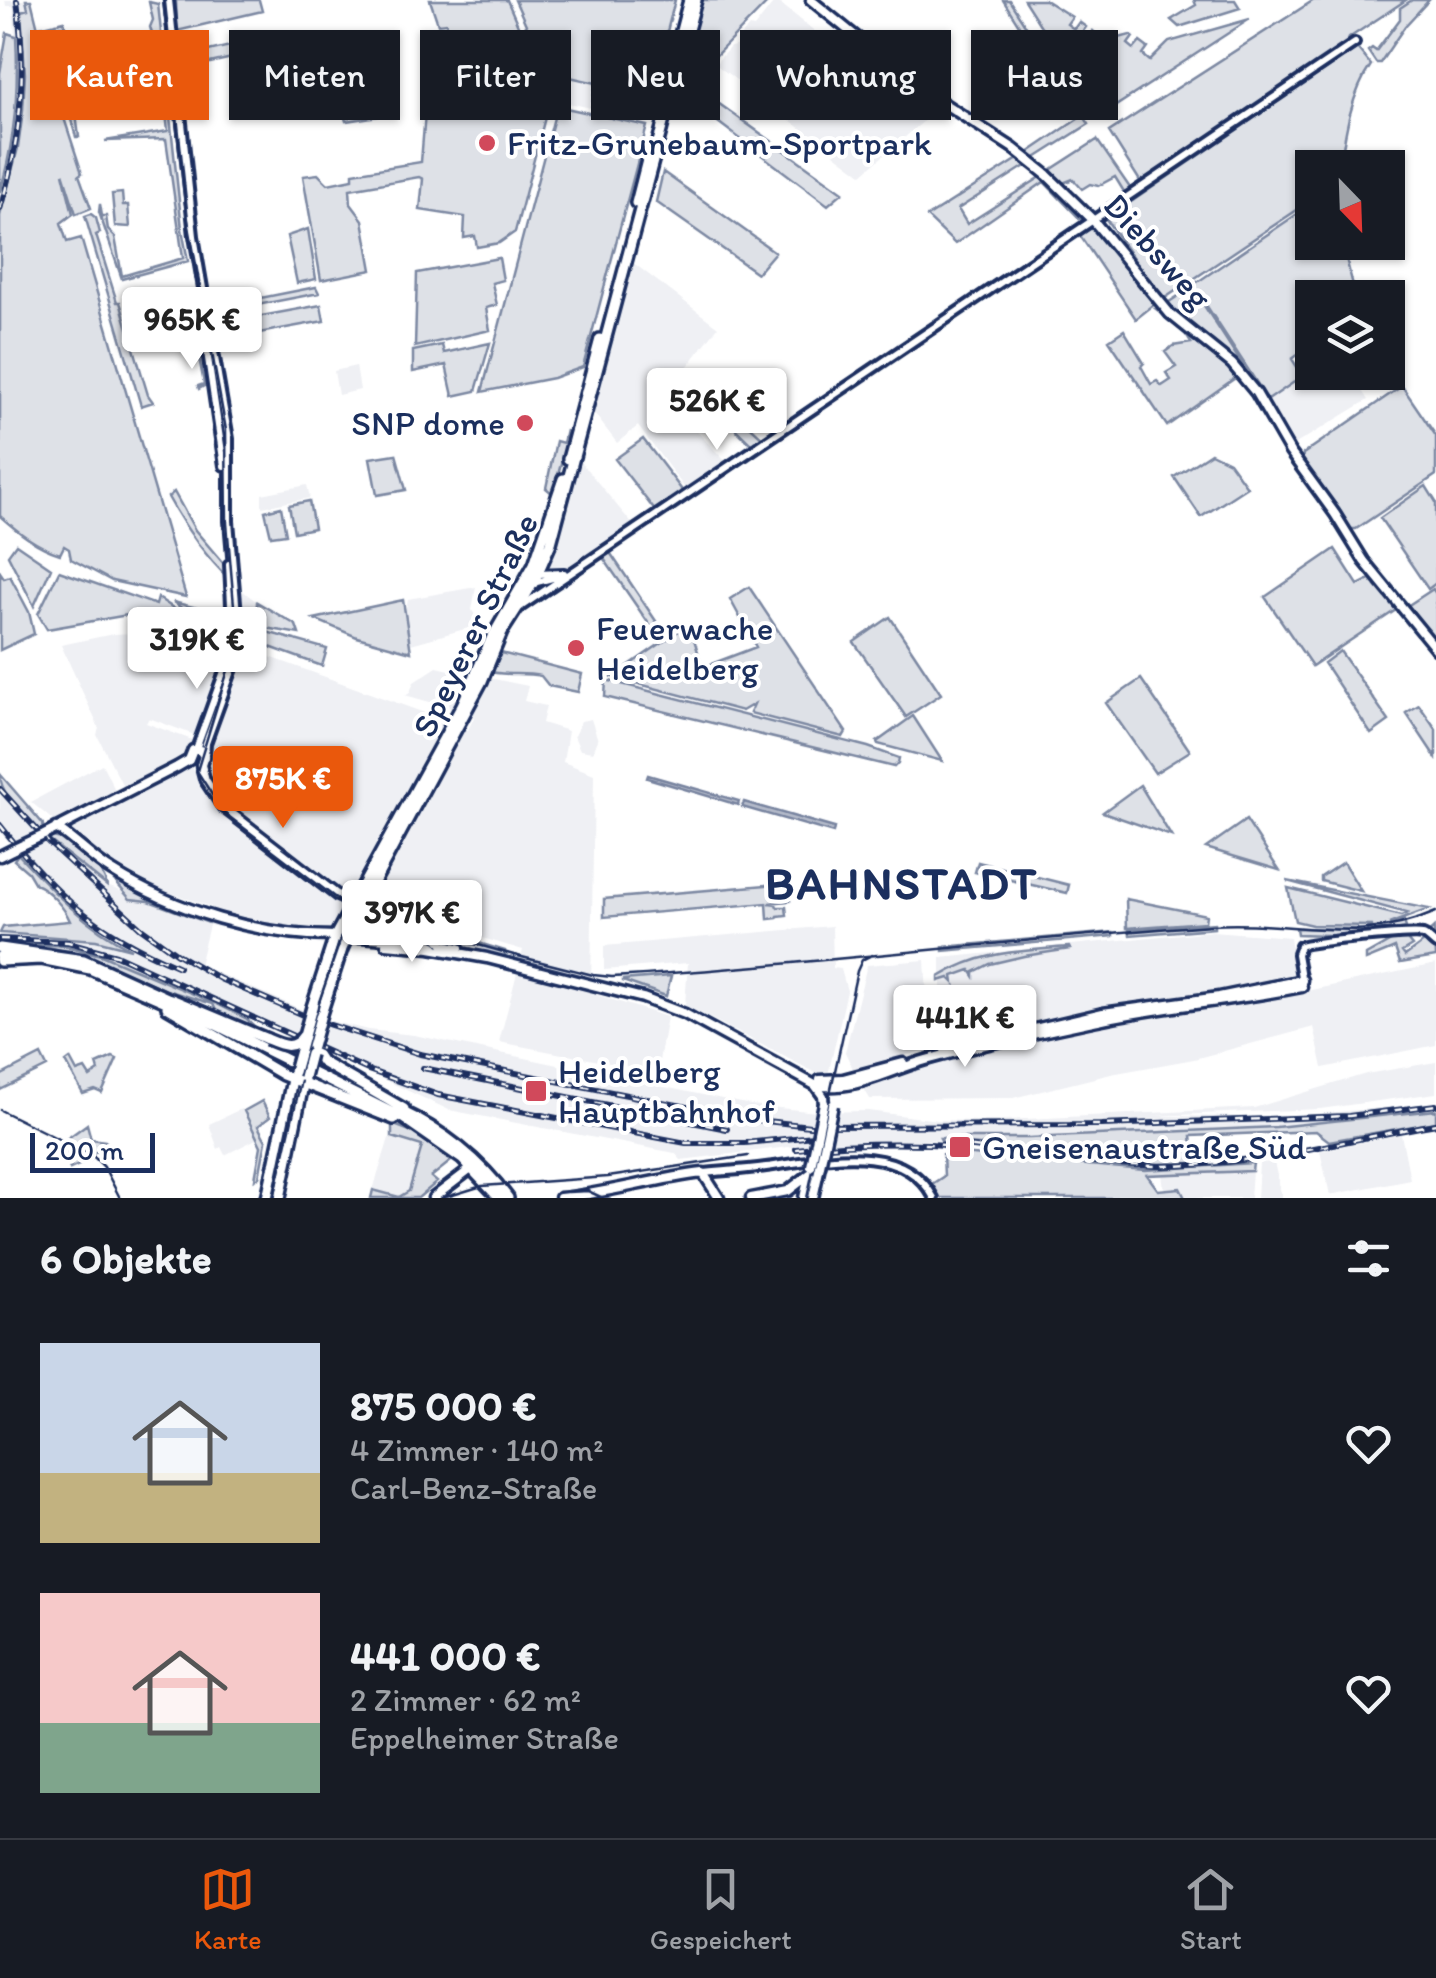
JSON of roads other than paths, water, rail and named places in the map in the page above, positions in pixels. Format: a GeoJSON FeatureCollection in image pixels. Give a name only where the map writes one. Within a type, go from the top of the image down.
{"type":"FeatureCollection","features":[{"type":"Feature","properties":{"kind":"main road","name":"Speyerer Straße"},"geometry":{"type":"LineString","coordinates":[[298,1078],[304,1034],[334,937],[370,890],[534,577],[692,0]]}},
{"type":"Feature","properties":{"kind":"main road","name":"Diebsweg"},"geometry":{"type":"LineString","coordinates":[[811,0],[917,86],[1013,148],[1093,220],[1170,314],[1218,350],[1244,376],[1364,561],[1436,649]]}},
{"type":"Feature","properties":{"kind":"main road","name":"Speyerer Straße"},"geometry":{"type":"LineString","coordinates":[[357,906],[388,833],[462,705],[491,639],[520,589],[534,577]]}},
{"type":"Feature","properties":{"kind":"main road"},"geometry":{"type":"LineString","coordinates":[[203,762],[194,766],[189,760],[190,752],[196,750],[203,762],[205,780],[223,807],[357,906],[427,928],[445,944],[487,958],[668,1006],[829,1088],[932,1054],[1086,1017],[1302,983]]}},
{"type":"Feature","properties":{"kind":"main road"},"geometry":{"type":"LineString","coordinates":[[0,856],[189,760]]}},
{"type":"Feature","properties":{"kind":"main road"},"geometry":{"type":"LineString","coordinates":[[56,828],[109,870],[160,897],[248,925],[334,937]]}},
{"type":"Feature","properties":{"kind":"main road"},"geometry":{"type":"LineString","coordinates":[[370,890],[373,908],[381,914]]}},
{"type":"Feature","properties":{"kind":"main road"},"geometry":{"type":"LineString","coordinates":[[267,1198],[298,1078],[312,1047],[357,906]]}},
{"type":"Feature","properties":{"kind":"main road"},"geometry":{"type":"LineString","coordinates":[[347,937],[426,942],[442,950]]}},
{"type":"Feature","properties":{"kind":"main road"},"geometry":{"type":"LineString","coordinates":[[386,944],[487,958]]}},
{"type":"Feature","properties":{"kind":"main road"},"geometry":{"type":"LineString","coordinates":[[0,948],[40,952],[93,966],[418,1124]]}},
{"type":"Feature","properties":{"kind":"main road"},"geometry":{"type":"LineString","coordinates":[[0,959],[40,952]]}},
{"type":"Feature","properties":{"kind":"main road"},"geometry":{"type":"LineString","coordinates":[[0,959],[93,966]]}},
{"type":"Feature","properties":{"kind":"main road"},"geometry":{"type":"LineString","coordinates":[[162,999],[211,1013],[282,1046],[297,1043],[304,1034]]}},
{"type":"Feature","properties":{"kind":"main road"},"geometry":{"type":"LineString","coordinates":[[162,999],[242,1053],[418,1124]]}},
{"type":"Feature","properties":{"kind":"main road"},"geometry":{"type":"LineString","coordinates":[[312,1047],[322,1062],[379,1094],[479,1166],[494,1192],[508,1198]]}},
{"type":"Feature","properties":{"kind":"main road"},"geometry":{"type":"LineString","coordinates":[[280,1198],[298,1078]]}},
{"type":"Feature","properties":{"kind":"main road"},"geometry":{"type":"LineString","coordinates":[[818,1082],[845,1082]]}},
{"type":"Feature","properties":{"kind":"main road"},"geometry":{"type":"LineString","coordinates":[[818,1082],[830,1104]]}},
{"type":"Feature","properties":{"kind":"main road"},"geometry":{"type":"LineString","coordinates":[[830,1104],[845,1082]]}},
{"type":"Feature","properties":{"kind":"main road"},"geometry":{"type":"LineString","coordinates":[[788,1191],[802,1198],[830,1104],[829,1088]]}},
{"type":"Feature","properties":{"kind":"main road"},"geometry":{"type":"LineString","coordinates":[[433,1198],[479,1166]]}},
{"type":"Feature","properties":{"kind":"main road"},"geometry":{"type":"LineString","coordinates":[[751,1198],[788,1191],[814,1168]]}},
{"type":"Feature","properties":{"kind":"main road"},"geometry":{"type":"LineString","coordinates":[[814,1168],[814,1196]]}},
{"type":"Feature","properties":{"kind":"main road"},"geometry":{"type":"LineString","coordinates":[[560,1198],[601,1195],[637,1183],[698,1174],[719,1198]]}},
{"type":"Feature","properties":{"kind":"street"},"geometry":{"type":"LineString","coordinates":[[170,0],[197,254],[206,304],[205,338],[224,452],[237,658],[204,748],[203,762]]}},
{"type":"Feature","properties":{"kind":"street"},"geometry":{"type":"LineString","coordinates":[[513,612],[1355,43]]}},
{"type":"Feature","properties":{"kind":"street"},"geometry":{"type":"LineString","coordinates":[[534,577],[570,573]]}},
{"type":"Feature","properties":{"kind":"street"},"geometry":{"type":"LineString","coordinates":[[196,750],[236,641]]}},
{"type":"Feature","properties":{"kind":"street"},"geometry":{"type":"LineString","coordinates":[[1302,983],[1297,954],[1300,946],[1309,942],[1407,934],[1424,935],[1436,945]]}},
{"type":"Feature","properties":{"kind":"street"},"geometry":{"type":"LineString","coordinates":[[698,1174],[862,1158],[902,1166],[926,1185],[928,1197]]}},
{"type":"Feature","properties":{"kind":"street"},"geometry":{"type":"LineString","coordinates":[[711,1185],[715,1172]]}},
{"type":"Feature","properties":{"kind":"water"},"geometry":{"type":"Polygon","coordinates":[[[648,775],[739,801],[738,805],[647,778],[648,775]]]}},
{"type":"Feature","properties":{"kind":"water"},"geometry":{"type":"Polygon","coordinates":[[[744,802],[834,828],[833,833],[742,807],[744,802]]]}},
{"type":"Feature","properties":{"kind":"tram line"},"geometry":{"type":"LineString","coordinates":[[163,0],[185,204],[226,430],[227,523],[237,641],[197,771],[223,812],[350,909],[514,955],[612,977],[1211,925],[1379,928],[1436,912]]}},
{"type":"Feature","properties":{"kind":"tram line"},"geometry":{"type":"LineString","coordinates":[[274,1198],[319,1002],[347,921],[341,903]]}},
{"type":"Feature","properties":{"kind":"tram line"},"geometry":{"type":"LineString","coordinates":[[807,1198],[857,971],[862,960],[872,955]]}},
{"type":"Feature","properties":{"kind":"tram line"},"geometry":{"type":"LineString","coordinates":[[0,1110],[93,1156],[104,1167],[120,1198]]}},
{"type":"Feature","properties":{"kind":"tram line"},"geometry":{"type":"LineString","coordinates":[[443,1198],[482,1186],[608,1177],[748,1156]]}},
{"type":"Feature","properties":{"kind":"tram line"},"geometry":{"type":"LineString","coordinates":[[568,1192],[588,1191],[603,1198]]}},
{"type":"Feature","properties":{"kind":"railway"},"geometry":{"type":"LineString","coordinates":[[0,209],[20,106],[22,53],[17,0]]}},
{"type":"Feature","properties":{"kind":"railway"},"geometry":{"type":"LineString","coordinates":[[0,789],[48,842],[141,928],[177,954],[220,979],[312,1019],[420,1054],[748,1119],[810,1126],[1101,1125],[1349,1116],[1436,1105]]}},
{"type":"Feature","properties":{"kind":"railway"},"geometry":{"type":"LineString","coordinates":[[0,825],[40,872],[79,909],[123,939],[179,967]]}},
{"type":"Feature","properties":{"kind":"railway"},"geometry":{"type":"LineString","coordinates":[[0,939],[68,942],[116,955],[368,1070],[438,1095],[686,1143],[745,1143],[814,1136]]}},
{"type":"Feature","properties":{"kind":"railway"},"geometry":{"type":"LineString","coordinates":[[423,1068],[727,1129]]}},
{"type":"Feature","properties":{"kind":"railway"},"geometry":{"type":"LineString","coordinates":[[796,1149],[858,1144],[942,1145],[1110,1163],[1194,1165],[1264,1157],[1436,1124]]}},
{"type":"Feature","properties":{"kind":"place","name":"Fritz-Grunebaum-Sportpark"},"geometry":{"type":"Point","coordinates":[487,143]}},
{"type":"Feature","properties":{"kind":"place","name":"SNP dome"},"geometry":{"type":"Point","coordinates":[525,423]}},
{"type":"Feature","properties":{"kind":"place","name":"Feuerwache Heidelberg"},"geometry":{"type":"Point","coordinates":[576,648]}},
{"type":"Feature","properties":{"kind":"place","name":"Heidelberg Hauptbahnhof"},"geometry":{"type":"Point","coordinates":[536,1091]}},
{"type":"Feature","properties":{"kind":"place","name":"Gneisenaustraße Süd"},"geometry":{"type":"Point","coordinates":[960,1147]}},
{"type":"Feature","properties":{"kind":"district","name":"BAHNSTADT"},"geometry":{"type":"Point","coordinates":[902,883]}}]}
